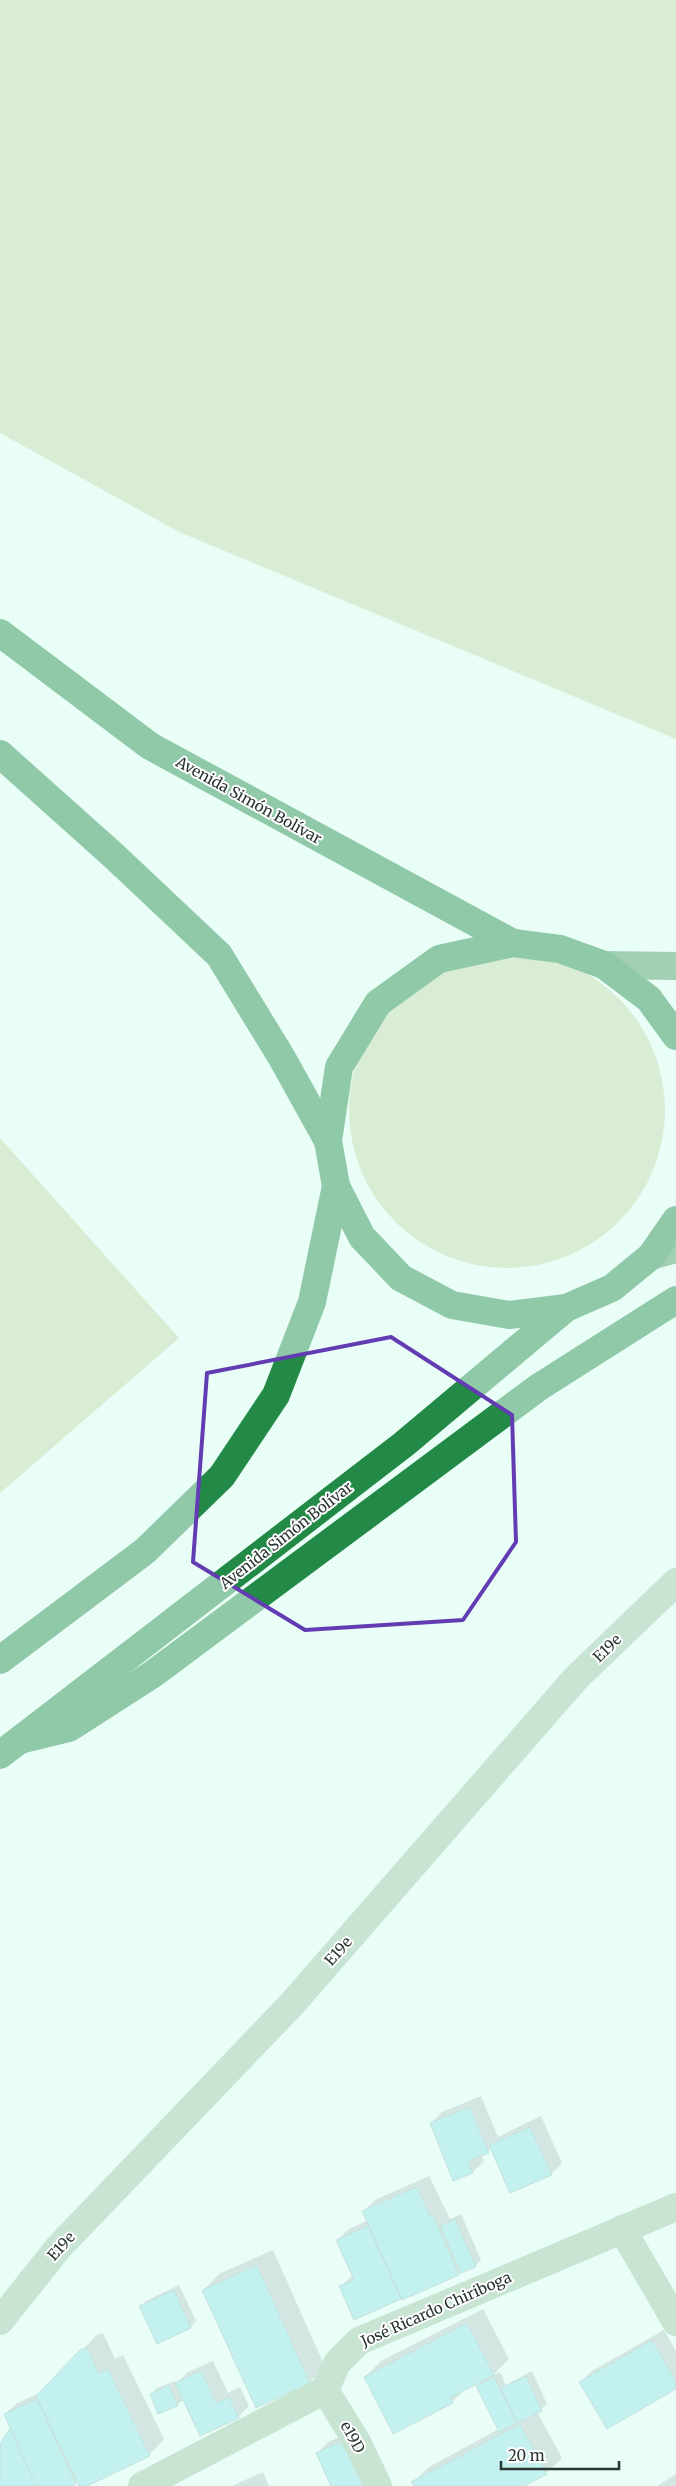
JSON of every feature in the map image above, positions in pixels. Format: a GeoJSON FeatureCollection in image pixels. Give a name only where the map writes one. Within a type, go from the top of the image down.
{"type":"FeatureCollection","features":[{"type":"Feature","properties":{"kind":"highway","name":"Avenida Simón Bolívar"},"geometry":{"type":"LineString","coordinates":[[0,633],[150,746],[512,943]]}},
{"type":"Feature","properties":{"kind":"highway"},"geometry":{"type":"LineString","coordinates":[[0,754],[114,856],[218,955],[282,1058],[328,1141]]}},
{"type":"Feature","properties":{"kind":"highway"},"geometry":{"type":"LineString","coordinates":[[676,1036],[649,999],[604,965],[560,949],[512,943],[439,959],[378,1003],[339,1067],[328,1141],[336,1186],[362,1237],[402,1278],[452,1305],[509,1315],[566,1308],[612,1288],[664,1252],[676,1220]]}},
{"type":"Feature","properties":{"kind":"highway"},"geometry":{"type":"LineString","coordinates":[[0,1660],[145,1551],[222,1476],[276,1395],[312,1302],[336,1186]]}},
{"type":"Feature","properties":{"kind":"highway"},"geometry":{"type":"LineString","coordinates":[[10,1748],[69,1728],[153,1674],[539,1387],[676,1300]]}},
{"type":"Feature","properties":{"kind":"highway","name":"Avenida Simón Bolívar"},"geometry":{"type":"LineString","coordinates":[[10,1748],[404,1444],[566,1308]]}},
{"type":"Feature","properties":{"kind":"main road"},"geometry":{"type":"LineString","coordinates":[[604,965],[676,966]]}},
{"type":"Feature","properties":{"kind":"street","name":"E19e"},"geometry":{"type":"LineString","coordinates":[[0,2321],[58,2248],[291,2005],[576,1678],[676,1582]]}},
{"type":"Feature","properties":{"kind":"street","name":"José Ricardo Chiriboga"},"geometry":{"type":"LineString","coordinates":[[325,2390],[337,2363],[359,2341],[622,2228],[676,2208]]}},
{"type":"Feature","properties":{"kind":"street"},"geometry":{"type":"LineString","coordinates":[[622,2228],[676,2322]]}},
{"type":"Feature","properties":{"kind":"street"},"geometry":{"type":"LineString","coordinates":[[142,2486],[325,2390]]}},
{"type":"Feature","properties":{"kind":"street","name":"e19D"},"geometry":{"type":"LineString","coordinates":[[325,2390],[357,2442],[378,2486]]}},
{"type":"Feature","properties":{"kind":"highlighted area"},"geometry":{"type":"Polygon","coordinates":[[[391,1337],[512,1415],[516,1542],[463,1620],[305,1630],[193,1562],[207,1373],[391,1337]]]}},
{"type":"Feature","properties":{"kind":"green space"},"geometry":{"type":"Polygon","coordinates":[[[0,0],[676,0],[676,739],[179,532],[0,433],[0,0]]]}},
{"type":"Feature","properties":{"kind":"green space"},"geometry":{"type":"Polygon","coordinates":[[[507,952],[538,955],[567,964],[595,979],[619,998],[638,1022],[653,1050],[662,1079],[665,1110],[662,1141],[653,1170],[638,1198],[619,1222],[595,1241],[567,1256],[538,1265],[507,1268],[476,1265],[447,1256],[419,1241],[395,1222],[376,1198],[361,1170],[352,1141],[349,1110],[352,1079],[361,1050],[376,1022],[395,998],[419,979],[447,964],[476,955],[507,952]]]}},
{"type":"Feature","properties":{"kind":"green space"},"geometry":{"type":"Polygon","coordinates":[[[0,1138],[179,1338],[0,1493],[0,1138]]]}},
{"type":"Feature","properties":{"kind":"building"},"geometry":{"type":"Polygon","coordinates":[[[470,2107],[489,2153],[468,2161],[473,2173],[453,2181],[430,2123],[470,2107]]]}},
{"type":"Feature","properties":{"kind":"building"},"geometry":{"type":"Polygon","coordinates":[[[530,2127],[552,2175],[510,2193],[489,2145],[530,2127]]]}},
{"type":"Feature","properties":{"kind":"building"},"geometry":{"type":"Polygon","coordinates":[[[417,2187],[430,2216],[433,2215],[459,2275],[402,2300],[362,2211],[417,2187]]]}},
{"type":"Feature","properties":{"kind":"building"},"geometry":{"type":"Polygon","coordinates":[[[455,2219],[476,2267],[461,2273],[440,2226],[455,2219]]]}},
{"type":"Feature","properties":{"kind":"building"},"geometry":{"type":"Polygon","coordinates":[[[368,2226],[401,2299],[354,2320],[339,2286],[354,2280],[336,2240],[368,2226]]]}},
{"type":"Feature","properties":{"kind":"building"},"geometry":{"type":"Polygon","coordinates":[[[257,2265],[310,2383],[256,2408],[202,2290],[257,2265]]]}},
{"type":"Feature","properties":{"kind":"building"},"geometry":{"type":"Polygon","coordinates":[[[174,2290],[191,2328],[157,2344],[139,2306],[174,2290]]]}},
{"type":"Feature","properties":{"kind":"building"},"geometry":{"type":"Polygon","coordinates":[[[467,2323],[494,2375],[450,2398],[453,2403],[393,2434],[364,2377],[467,2323]]]}},
{"type":"Feature","properties":{"kind":"building"},"geometry":{"type":"Polygon","coordinates":[[[652,2340],[676,2381],[676,2389],[607,2429],[579,2382],[652,2340]]]}},
{"type":"Feature","properties":{"kind":"building"},"geometry":{"type":"Polygon","coordinates":[[[87,2347],[99,2374],[108,2369],[150,2456],[87,2486],[79,2486],[36,2396],[80,2350],[87,2347]]]}},
{"type":"Feature","properties":{"kind":"building"},"geometry":{"type":"Polygon","coordinates":[[[201,2371],[216,2403],[229,2397],[239,2418],[200,2436],[175,2383],[201,2371]]]}},
{"type":"Feature","properties":{"kind":"building"},"geometry":{"type":"Polygon","coordinates":[[[526,2376],[542,2411],[517,2423],[501,2388],[526,2376]]]}},
{"type":"Feature","properties":{"kind":"building"},"geometry":{"type":"Polygon","coordinates":[[[494,2377],[517,2423],[499,2432],[476,2386],[494,2377]]]}},
{"type":"Feature","properties":{"kind":"building"},"geometry":{"type":"Polygon","coordinates":[[[169,2385],[178,2406],[158,2414],[150,2394],[169,2385]]]}},
{"type":"Feature","properties":{"kind":"building"},"geometry":{"type":"Polygon","coordinates":[[[37,2399],[76,2484],[72,2486],[36,2486],[4,2414],[37,2399]]]}},
{"type":"Feature","properties":{"kind":"building"},"geometry":{"type":"Polygon","coordinates":[[[520,2424],[547,2474],[524,2486],[414,2486],[411,2482],[520,2424]]]}},
{"type":"Feature","properties":{"kind":"building"},"geometry":{"type":"Polygon","coordinates":[[[10,2428],[36,2486],[0,2486],[0,2444],[10,2428]]]}},
{"type":"Feature","properties":{"kind":"building"},"geometry":{"type":"Polygon","coordinates":[[[346,2439],[367,2486],[331,2486],[316,2453],[346,2439]]]}}]}
